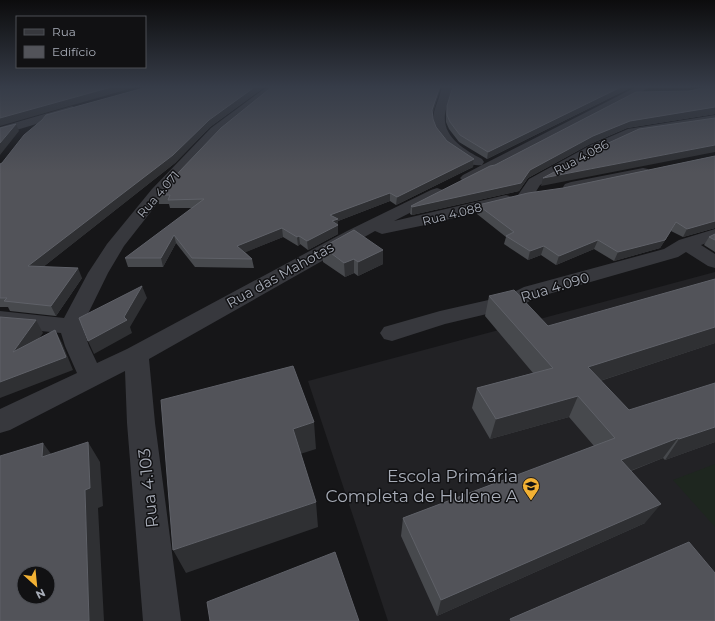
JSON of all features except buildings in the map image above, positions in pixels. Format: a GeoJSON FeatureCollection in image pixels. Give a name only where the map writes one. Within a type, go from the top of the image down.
{"type":"FeatureCollection","features":[{"type":"Feature","properties":{"kind":"street"},"geometry":{"type":"LineString","coordinates":[[0,131],[53,115]]}},
{"type":"Feature","properties":{"kind":"street"},"geometry":{"type":"LineString","coordinates":[[21,138],[29,130],[53,115]]}},
{"type":"Feature","properties":{"kind":"street","name":"Rua 4.071"},"geometry":{"type":"LineString","coordinates":[[71,326],[98,273],[116,244],[158,192],[216,131],[237,115]]}},
{"type":"Feature","properties":{"kind":"street"},"geometry":{"type":"LineString","coordinates":[[439,115],[440,129],[455,147],[488,168]]}},
{"type":"Feature","properties":{"kind":"street","name":"Rua das Mahotas"},"geometry":{"type":"LineString","coordinates":[[0,422],[136,356],[353,235],[597,115]]}},
{"type":"Feature","properties":{"kind":"street","name":"Rua 4.086"},"geometry":{"type":"LineString","coordinates":[[526,195],[534,182],[572,163],[596,148],[633,132],[715,119]]}},
{"type":"Feature","properties":{"kind":"street","name":"Rua 4.088"},"geometry":{"type":"LineString","coordinates":[[353,235],[430,219],[526,195],[660,168]]}},
{"type":"Feature","properties":{"kind":"street","name":"Rua 4.090"},"geometry":{"type":"LineString","coordinates":[[392,333],[440,318],[512,301],[531,292],[671,254],[686,244],[715,234]]}},
{"type":"Feature","properties":{"kind":"street"},"geometry":{"type":"LineString","coordinates":[[686,244],[715,262]]}},
{"type":"Feature","properties":{"kind":"street"},"geometry":{"type":"LineString","coordinates":[[0,319],[71,326],[77,346],[91,377]]}},
{"type":"Feature","properties":{"kind":"street","name":"Rua 4.103"},"geometry":{"type":"LineString","coordinates":[[136,356],[141,423],[162,621]]}},
{"type":"Feature","properties":{"kind":"shaded area","name":"Escola Primária Completa de Hulene A"},"geometry":{"type":"Polygon","coordinates":[[[715,272],[715,621],[388,621],[308,381],[715,272]]]}},
{"type":"Feature","properties":{"kind":"shaded area"},"geometry":{"type":"Polygon","coordinates":[[[715,464],[715,527],[673,480],[715,464]]]}},
{"type":"Feature","properties":{"kind":"place","name":"Escola Primária Completa de Hulene A"},"geometry":{"type":"Point","coordinates":[531,501]}}]}
